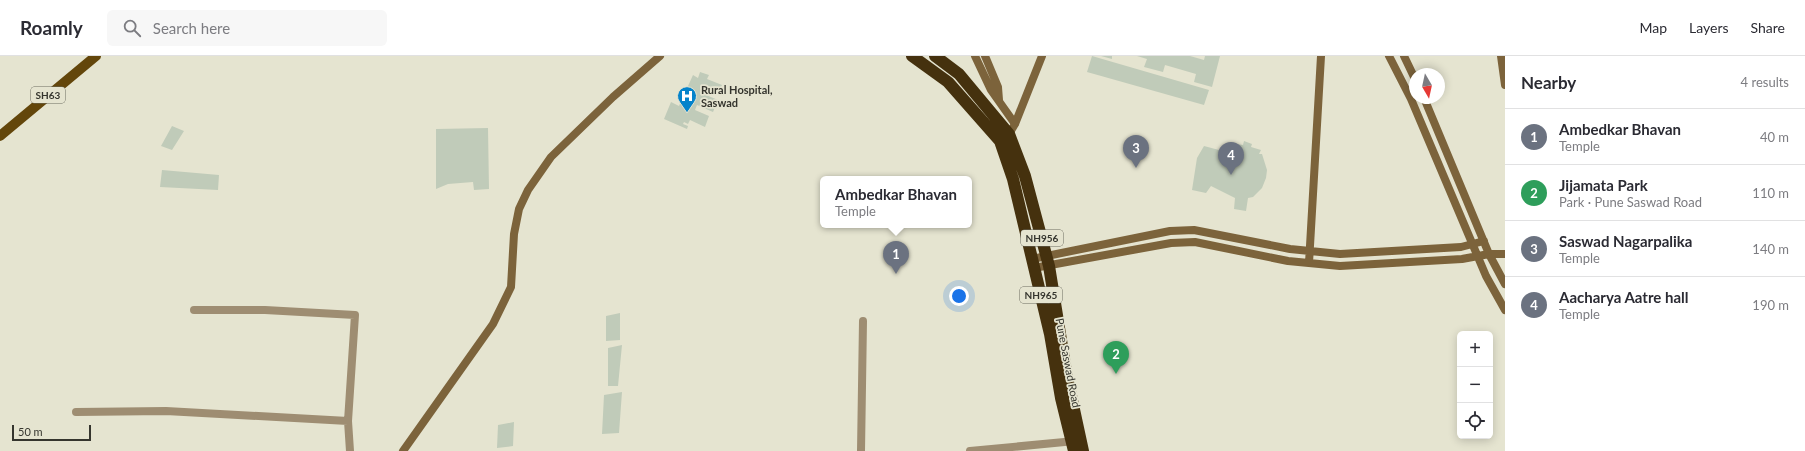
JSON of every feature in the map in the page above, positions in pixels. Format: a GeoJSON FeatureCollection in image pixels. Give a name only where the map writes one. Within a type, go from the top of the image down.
{"type":"FeatureCollection","features":[{"type":"Feature","properties":{"kind":"highway","name":"NH965"},"geometry":{"type":"LineString","coordinates":[[912,56],[948,82],[1008,133]]}},
{"type":"Feature","properties":{"kind":"highway","name":"NH956"},"geometry":{"type":"LineString","coordinates":[[935,56],[959,74],[1008,133],[1025,176],[1048,261],[1077,446]]}},
{"type":"Feature","properties":{"kind":"highway","name":"Pune Saswad Road"},"geometry":{"type":"LineString","coordinates":[[1008,133],[1013,179],[1050,334],[1061,398],[1077,446]]}},
{"type":"Feature","properties":{"kind":"main road","name":"SH63"},"geometry":{"type":"LineString","coordinates":[[0,136],[96,56]]}},
{"type":"Feature","properties":{"kind":"street"},"geometry":{"type":"LineString","coordinates":[[403,451],[493,324],[511,287],[514,234],[519,209],[528,190],[551,157],[613,97],[660,56]]}},
{"type":"Feature","properties":{"kind":"street"},"geometry":{"type":"LineString","coordinates":[[1008,133],[1042,56]]}},
{"type":"Feature","properties":{"kind":"street"},"geometry":{"type":"LineString","coordinates":[[1309,263],[1321,56]]}},
{"type":"Feature","properties":{"kind":"street"},"geometry":{"type":"LineString","coordinates":[[1389,56],[1411,99],[1477,256],[1505,310]]}},
{"type":"Feature","properties":{"kind":"street"},"geometry":{"type":"LineString","coordinates":[[1404,56],[1410,68]]}},
{"type":"Feature","properties":{"kind":"street"},"geometry":{"type":"LineString","coordinates":[[1501,56],[1505,85]]}},
{"type":"Feature","properties":{"kind":"street"},"geometry":{"type":"LineString","coordinates":[[979,57],[990,90],[999,100],[1008,133]]}},
{"type":"Feature","properties":{"kind":"street"},"geometry":{"type":"LineString","coordinates":[[1427,104],[1489,254],[1505,284]]}},
{"type":"Feature","properties":{"kind":"street"},"geometry":{"type":"LineString","coordinates":[[1194,230],[1195,242]]}},
{"type":"Feature","properties":{"kind":"street"},"geometry":{"type":"LineString","coordinates":[[1048,261],[1170,231],[1194,230],[1290,249],[1340,254],[1461,247],[1484,241]]}},
{"type":"Feature","properties":{"kind":"street"},"geometry":{"type":"LineString","coordinates":[[1033,263],[1171,243],[1195,242],[1288,261],[1340,266],[1462,259],[1489,254],[1505,254]]}},
{"type":"Feature","properties":{"kind":"street"},"geometry":{"type":"LineString","coordinates":[[194,310],[265,310],[355,315],[348,421],[350,451]]}},
{"type":"Feature","properties":{"kind":"street"},"geometry":{"type":"LineString","coordinates":[[861,451],[863,321]]}},
{"type":"Feature","properties":{"kind":"street"},"geometry":{"type":"LineString","coordinates":[[76,412],[166,411],[348,421]]}},
{"type":"Feature","properties":{"kind":"street"},"geometry":{"type":"LineString","coordinates":[[970,451],[1077,446]]}},
{"type":"Feature","properties":{"kind":"building"},"geometry":{"type":"Polygon","coordinates":[[[1092,56],[1209,90],[1204,105],[1087,72],[1092,56]]]}},
{"type":"Feature","properties":{"kind":"building"},"geometry":{"type":"Polygon","coordinates":[[[1101,56],[1112,56],[1112,59],[1101,56]]]}},
{"type":"Feature","properties":{"kind":"building"},"geometry":{"type":"Polygon","coordinates":[[[1137,56],[1190,56],[1204,60],[1205,56],[1220,56],[1212,87],[1194,82],[1196,74],[1165,65],[1163,72],[1144,67],[1147,59],[1137,56]]]}},
{"type":"Feature","properties":{"kind":"building"},"geometry":{"type":"Polygon","coordinates":[[[700,72],[709,75],[707,79],[722,85],[717,95],[703,89],[701,94],[703,95],[704,91],[707,93],[706,95],[718,100],[713,112],[697,105],[695,110],[709,116],[705,127],[690,120],[688,124],[684,122],[683,124],[688,126],[687,129],[664,119],[671,102],[679,106],[693,75],[698,78],[700,72]]]}},
{"type":"Feature","properties":{"kind":"building"},"geometry":{"type":"Polygon","coordinates":[[[172,126],[184,131],[172,150],[161,146],[172,126]]]}},
{"type":"Feature","properties":{"kind":"building"},"geometry":{"type":"Polygon","coordinates":[[[488,128],[489,189],[474,190],[473,182],[448,184],[436,189],[436,129],[488,128]]]}},
{"type":"Feature","properties":{"kind":"building"},"geometry":{"type":"Polygon","coordinates":[[[1244,141],[1252,144],[1251,147],[1261,150],[1259,154],[1262,154],[1267,170],[1262,188],[1253,197],[1248,198],[1246,211],[1234,209],[1235,198],[1211,186],[1206,193],[1192,190],[1197,158],[1204,146],[1233,152],[1236,144],[1243,145],[1244,141]]]}},
{"type":"Feature","properties":{"kind":"building"},"geometry":{"type":"Polygon","coordinates":[[[162,170],[219,175],[218,190],[160,187],[162,170]]]}},
{"type":"Feature","properties":{"kind":"building"},"geometry":{"type":"Polygon","coordinates":[[[620,313],[620,340],[606,341],[606,316],[620,313]]]}},
{"type":"Feature","properties":{"kind":"building"},"geometry":{"type":"Polygon","coordinates":[[[622,345],[618,386],[608,386],[608,348],[622,345]]]}},
{"type":"Feature","properties":{"kind":"building"},"geometry":{"type":"Polygon","coordinates":[[[622,392],[619,433],[602,434],[604,395],[622,392]]]}},
{"type":"Feature","properties":{"kind":"building"},"geometry":{"type":"Polygon","coordinates":[[[514,422],[513,446],[497,448],[498,425],[514,422]]]}},
{"type":"Feature","properties":{"kind":"place","name":"Rural Hospital, Saswad"},"geometry":{"type":"Point","coordinates":[687,113]}},
{"type":"Feature","properties":{"kind":"place","name":"Saswad Nagarpalika"},"geometry":{"type":"Point","coordinates":[1136,168]}},
{"type":"Feature","properties":{"kind":"place","name":"Aacharya Aatre hall"},"geometry":{"type":"Point","coordinates":[1231,175]}},
{"type":"Feature","properties":{"kind":"place","name":"Ambedkar Bhavan"},"geometry":{"type":"Point","coordinates":[896,274]}},
{"type":"Feature","properties":{"kind":"place","name":"Jijamata Park"},"geometry":{"type":"Point","coordinates":[1116,374]}}]}
